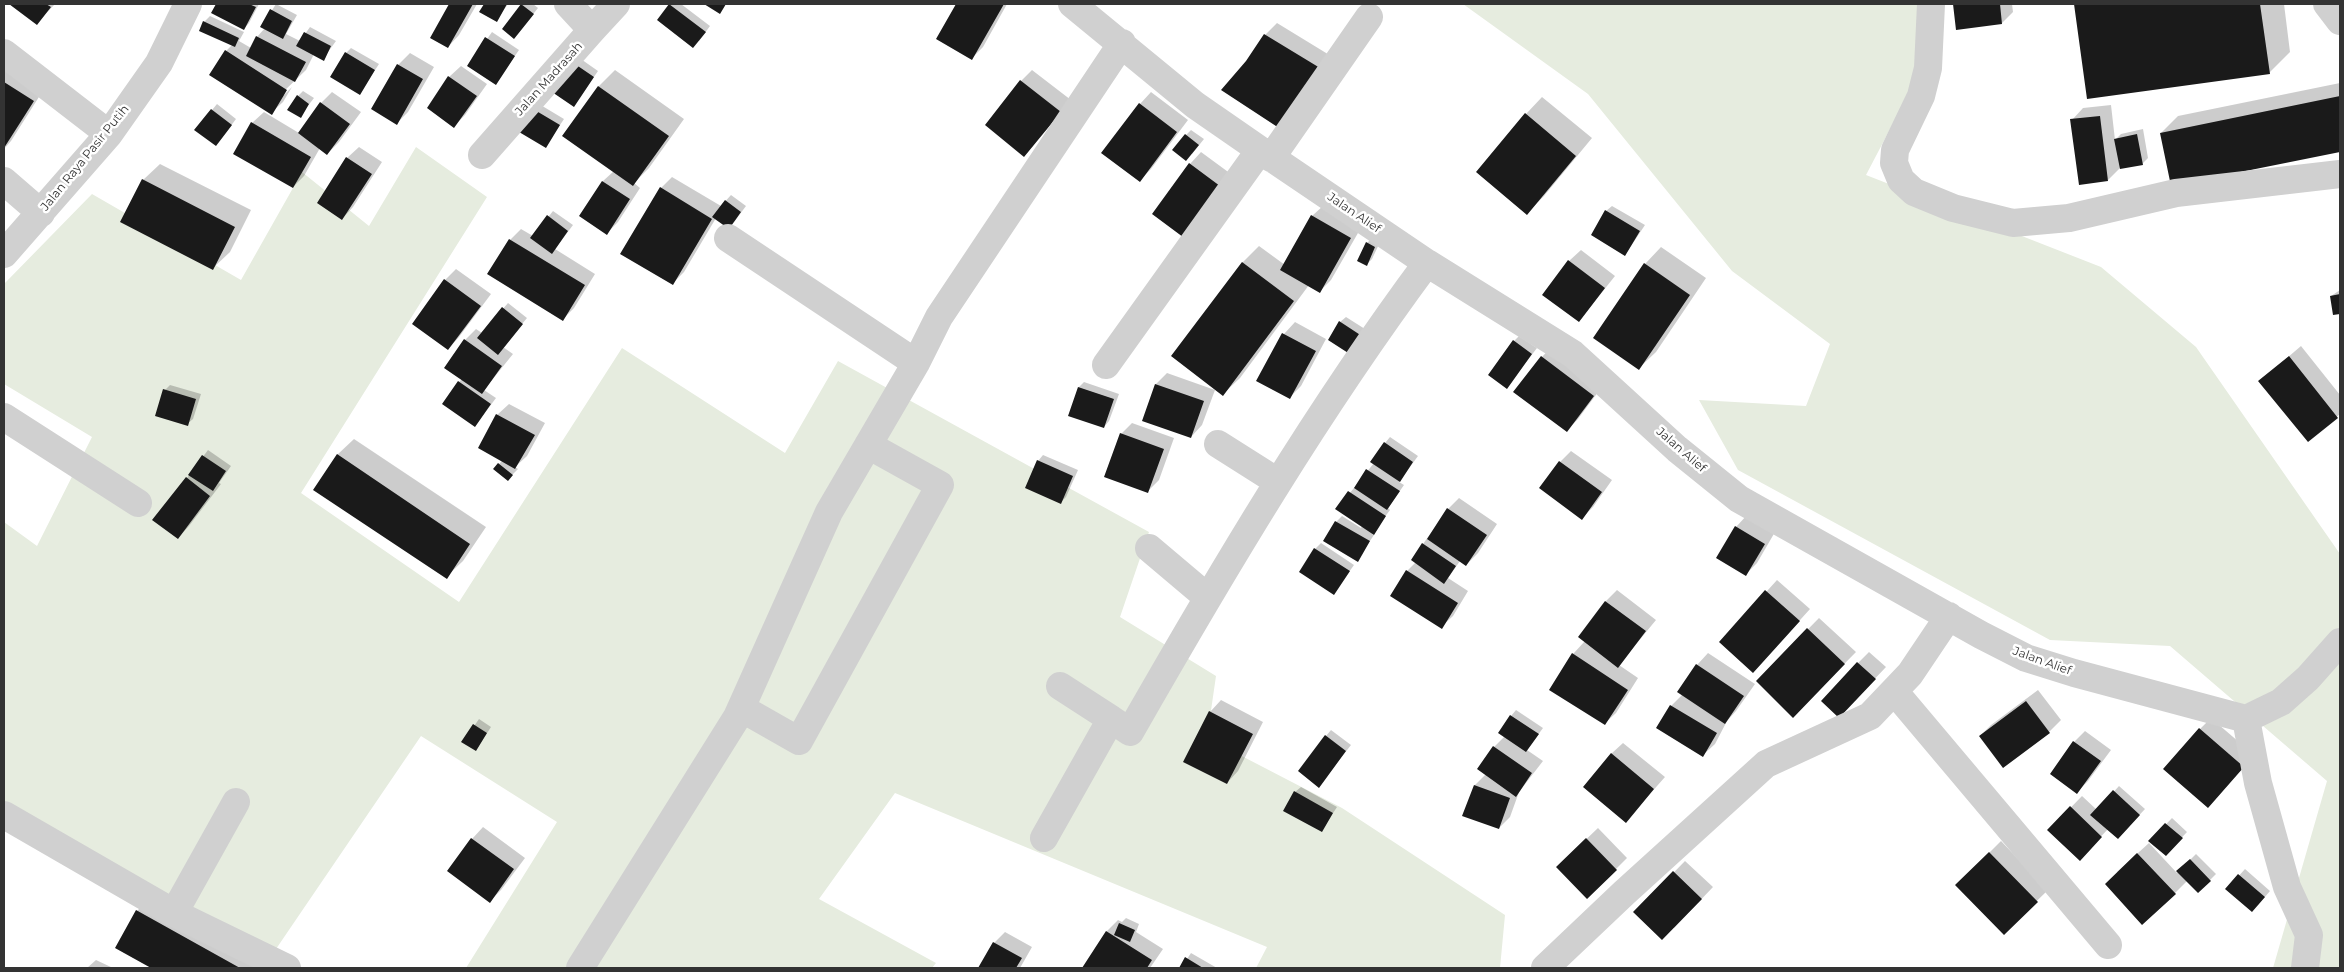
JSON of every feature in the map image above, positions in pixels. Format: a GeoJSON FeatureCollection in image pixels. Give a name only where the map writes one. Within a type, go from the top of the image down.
{"type":"FeatureCollection","features":[{"type":"Feature","properties":{"kind":"street","name":"Jalan Raya Pasir Putih"},"geometry":{"type":"LineString","coordinates":[[4,254],[109,134],[159,63],[188,4]]}},
{"type":"Feature","properties":{"kind":"street","name":"Jalan Madrasah"},"geometry":{"type":"LineString","coordinates":[[482,155],[592,30],[568,4]]}},
{"type":"Feature","properties":{"kind":"street"},"geometry":{"type":"LineString","coordinates":[[592,30],[616,4]]}},
{"type":"Feature","properties":{"kind":"street","name":"Jalan Alief"},"geometry":{"type":"LineString","coordinates":[[1072,4],[1122,43],[1195,105],[1428,263],[1572,354],[1677,449],[1739,499],[2026,658],[2074,673],[2246,719]]}},
{"type":"Feature","properties":{"kind":"street"},"geometry":{"type":"LineString","coordinates":[[1931,4],[1928,68],[1922,96],[1895,150],[1894,163],[1901,180],[1914,192],[1953,208],[2012,223],[2069,218],[2176,193],[2340,174]]}},
{"type":"Feature","properties":{"kind":"street"},"geometry":{"type":"LineString","coordinates":[[2327,4],[2340,21]]}},
{"type":"Feature","properties":{"kind":"street"},"geometry":{"type":"LineString","coordinates":[[1106,365],[1370,17]]}},
{"type":"Feature","properties":{"kind":"street"},"geometry":{"type":"LineString","coordinates":[[580,968],[741,708],[829,512],[916,364],[938,317],[1122,43]]}},
{"type":"Feature","properties":{"kind":"street"},"geometry":{"type":"LineString","coordinates":[[4,53],[109,134]]}},
{"type":"Feature","properties":{"kind":"street"},"geometry":{"type":"LineString","coordinates":[[4,181],[41,213]]}},
{"type":"Feature","properties":{"kind":"street"},"geometry":{"type":"LineString","coordinates":[[728,238],[916,364]]}},
{"type":"Feature","properties":{"kind":"street"},"geometry":{"type":"LineString","coordinates":[[1060,686],[1130,732],[1207,598],[1278,482],[1404,295],[1428,263]]}},
{"type":"Feature","properties":{"kind":"street"},"geometry":{"type":"LineString","coordinates":[[4,418],[138,503]]}},
{"type":"Feature","properties":{"kind":"street"},"geometry":{"type":"LineString","coordinates":[[1218,444],[1278,482]]}},
{"type":"Feature","properties":{"kind":"street"},"geometry":{"type":"LineString","coordinates":[[741,708],[799,741],[940,484],[868,445]]}},
{"type":"Feature","properties":{"kind":"street"},"geometry":{"type":"LineString","coordinates":[[1149,548],[1207,598]]}},
{"type":"Feature","properties":{"kind":"street"},"geometry":{"type":"LineString","coordinates":[[1545,968],[1624,893],[1766,764],[1870,716],[1910,674],[1949,616]]}},
{"type":"Feature","properties":{"kind":"street"},"geometry":{"type":"LineString","coordinates":[[2305,968],[2309,935],[2286,887],[2258,783],[2246,719],[2281,702],[2308,678],[2340,642]]}},
{"type":"Feature","properties":{"kind":"street"},"geometry":{"type":"LineString","coordinates":[[1894,691],[2108,945]]}},
{"type":"Feature","properties":{"kind":"street"},"geometry":{"type":"LineString","coordinates":[[1044,838],[1111,719]]}},
{"type":"Feature","properties":{"kind":"street"},"geometry":{"type":"LineString","coordinates":[[174,913],[236,802]]}},
{"type":"Feature","properties":{"kind":"street"},"geometry":{"type":"LineString","coordinates":[[4,815],[174,913],[287,968]]}},
{"type":"Feature","properties":{"kind":"shaded area"},"geometry":{"type":"Polygon","coordinates":[[[1463,4],[1936,4],[1932,49],[1866,175],[2101,267],[2196,347],[2340,554],[2340,968],[2273,968],[2327,781],[2170,646],[2050,640],[1738,470],[1699,400],[1806,406],[1830,344],[1732,271],[1588,94],[1463,4]]]}},
{"type":"Feature","properties":{"kind":"shaded area"},"geometry":{"type":"Polygon","coordinates":[[[416,147],[487,197],[301,493],[459,602],[622,348],[785,453],[838,361],[1149,532],[1120,617],[1216,676],[1207,738],[1342,808],[1505,915],[1500,968],[1256,968],[1267,947],[895,793],[819,899],[936,963],[932,968],[466,968],[557,822],[421,736],[276,949],[4,826],[4,522],[37,546],[92,437],[4,384],[4,284],[92,194],[241,280],[302,172],[369,226],[416,147]]]}},
{"type":"Feature","properties":{"kind":"building"},"geometry":{"type":"Polygon","coordinates":[[[9,4],[46,4],[51,7],[37,25],[9,4]]]}},
{"type":"Feature","properties":{"kind":"building"},"geometry":{"type":"Polygon","coordinates":[[[216,4],[249,4],[256,7],[244,30],[211,13],[216,4]]]}},
{"type":"Feature","properties":{"kind":"building"},"geometry":{"type":"Polygon","coordinates":[[[449,4],[473,4],[448,48],[430,38],[449,4]]]}},
{"type":"Feature","properties":{"kind":"building"},"geometry":{"type":"Polygon","coordinates":[[[484,4],[507,4],[497,22],[479,12],[484,4]]]}},
{"type":"Feature","properties":{"kind":"building"},"geometry":{"type":"Polygon","coordinates":[[[521,4],[534,14],[514,39],[502,29],[521,4]]]}},
{"type":"Feature","properties":{"kind":"building"},"geometry":{"type":"Polygon","coordinates":[[[669,4],[706,32],[693,48],[657,20],[669,4]]]}},
{"type":"Feature","properties":{"kind":"building"},"geometry":{"type":"Polygon","coordinates":[[[704,4],[726,4],[720,14],[704,4]]]}},
{"type":"Feature","properties":{"kind":"building"},"geometry":{"type":"Polygon","coordinates":[[[956,4],[1004,4],[972,60],[936,39],[956,4]]]}},
{"type":"Feature","properties":{"kind":"building"},"geometry":{"type":"Polygon","coordinates":[[[1953,4],[2000,4],[2002,24],[1956,30],[1953,4]]]}},
{"type":"Feature","properties":{"kind":"building"},"geometry":{"type":"Polygon","coordinates":[[[2074,4],[2260,4],[2270,74],[2087,99],[2074,4]]]}},
{"type":"Feature","properties":{"kind":"building"},"geometry":{"type":"Polygon","coordinates":[[[270,9],[292,21],[283,39],[260,27],[270,9]]]}},
{"type":"Feature","properties":{"kind":"building"},"geometry":{"type":"Polygon","coordinates":[[[203,21],[239,38],[235,47],[199,31],[203,21]]]}},
{"type":"Feature","properties":{"kind":"building"},"geometry":{"type":"Polygon","coordinates":[[[304,32],[331,46],[324,61],[296,46],[304,32]]]}},
{"type":"Feature","properties":{"kind":"building"},"geometry":{"type":"Polygon","coordinates":[[[1264,34],[1320,68],[1279,128],[1221,90],[1246,61],[1264,34]]]}},
{"type":"Feature","properties":{"kind":"building"},"geometry":{"type":"Polygon","coordinates":[[[256,36],[306,62],[295,82],[246,56],[256,36]]]}},
{"type":"Feature","properties":{"kind":"building"},"geometry":{"type":"Polygon","coordinates":[[[485,37],[515,56],[496,85],[467,66],[485,37]]]}},
{"type":"Feature","properties":{"kind":"building"},"geometry":{"type":"Polygon","coordinates":[[[225,50],[287,90],[272,115],[209,75],[225,50]]]}},
{"type":"Feature","properties":{"kind":"building"},"geometry":{"type":"Polygon","coordinates":[[[345,52],[375,70],[360,95],[330,77],[345,52]]]}},
{"type":"Feature","properties":{"kind":"building"},"geometry":{"type":"Polygon","coordinates":[[[572,62],[594,77],[574,107],[552,92],[572,62]]]}},
{"type":"Feature","properties":{"kind":"building"},"geometry":{"type":"Polygon","coordinates":[[[397,64],[423,79],[397,125],[371,109],[397,64]]]}},
{"type":"Feature","properties":{"kind":"building"},"geometry":{"type":"Polygon","coordinates":[[[448,76],[477,96],[454,128],[427,108],[448,76]]]}},
{"type":"Feature","properties":{"kind":"building"},"geometry":{"type":"Polygon","coordinates":[[[1020,80],[1061,112],[1024,157],[985,125],[1020,80]]]}},
{"type":"Feature","properties":{"kind":"building"},"geometry":{"type":"Polygon","coordinates":[[[4,82],[34,101],[4,148],[4,82]]]}},
{"type":"Feature","properties":{"kind":"building"},"geometry":{"type":"Polygon","coordinates":[[[598,86],[669,136],[633,186],[562,136],[598,86]]]}},
{"type":"Feature","properties":{"kind":"building"},"geometry":{"type":"Polygon","coordinates":[[[297,95],[309,104],[301,118],[287,110],[297,95]]]}},
{"type":"Feature","properties":{"kind":"building"},"geometry":{"type":"Polygon","coordinates":[[[2340,96],[2340,152],[2171,186],[2160,133],[2340,96]]]}},
{"type":"Feature","properties":{"kind":"building"},"geometry":{"type":"Polygon","coordinates":[[[320,102],[350,124],[327,155],[298,133],[320,102]]]}},
{"type":"Feature","properties":{"kind":"building"},"geometry":{"type":"Polygon","coordinates":[[[1139,103],[1177,132],[1140,182],[1101,153],[1139,103]]]}},
{"type":"Feature","properties":{"kind":"building"},"geometry":{"type":"Polygon","coordinates":[[[528,106],[560,125],[546,148],[514,129],[528,106]]]}},
{"type":"Feature","properties":{"kind":"building"},"geometry":{"type":"Polygon","coordinates":[[[211,109],[232,125],[216,146],[194,130],[211,109]]]}},
{"type":"Feature","properties":{"kind":"building"},"geometry":{"type":"Polygon","coordinates":[[[1525,113],[1576,156],[1527,215],[1476,172],[1525,113]]]}},
{"type":"Feature","properties":{"kind":"building"},"geometry":{"type":"Polygon","coordinates":[[[2100,116],[2108,181],[2079,185],[2070,119],[2100,116]]]}},
{"type":"Feature","properties":{"kind":"building"},"geometry":{"type":"Polygon","coordinates":[[[251,122],[311,157],[293,188],[233,154],[251,122]]]}},
{"type":"Feature","properties":{"kind":"building"},"geometry":{"type":"Polygon","coordinates":[[[1185,134],[1199,145],[1186,161],[1172,150],[1185,134]]]}},
{"type":"Feature","properties":{"kind":"building"},"geometry":{"type":"Polygon","coordinates":[[[2137,134],[2143,165],[2120,169],[2114,139],[2137,134]]]}},
{"type":"Feature","properties":{"kind":"building"},"geometry":{"type":"Polygon","coordinates":[[[346,157],[372,174],[342,220],[317,203],[346,157]]]}},
{"type":"Feature","properties":{"kind":"building"},"geometry":{"type":"Polygon","coordinates":[[[1189,163],[1224,189],[1187,240],[1152,214],[1189,163]]]}},
{"type":"Feature","properties":{"kind":"building"},"geometry":{"type":"Polygon","coordinates":[[[142,179],[235,227],[213,270],[120,222],[142,179]]]}},
{"type":"Feature","properties":{"kind":"building"},"geometry":{"type":"Polygon","coordinates":[[[602,181],[630,199],[607,235],[579,216],[602,181]]]}},
{"type":"Feature","properties":{"kind":"building"},"geometry":{"type":"Polygon","coordinates":[[[660,187],[712,219],[673,285],[620,254],[660,187]]]}},
{"type":"Feature","properties":{"kind":"building"},"geometry":{"type":"Polygon","coordinates":[[[725,200],[741,212],[729,229],[712,217],[725,200]]]}},
{"type":"Feature","properties":{"kind":"building"},"geometry":{"type":"Polygon","coordinates":[[[1605,210],[1640,231],[1625,256],[1591,235],[1605,210]]]}},
{"type":"Feature","properties":{"kind":"building"},"geometry":{"type":"Polygon","coordinates":[[[547,215],[568,231],[552,254],[530,238],[547,215]]]}},
{"type":"Feature","properties":{"kind":"building"},"geometry":{"type":"Polygon","coordinates":[[[1311,215],[1351,238],[1320,293],[1280,270],[1311,215]]]}},
{"type":"Feature","properties":{"kind":"building"},"geometry":{"type":"Polygon","coordinates":[[[509,239],[585,285],[563,321],[487,274],[509,239]]]}},
{"type":"Feature","properties":{"kind":"building"},"geometry":{"type":"Polygon","coordinates":[[[1366,242],[1375,247],[1367,266],[1357,261],[1366,242]]]}},
{"type":"Feature","properties":{"kind":"building"},"geometry":{"type":"Polygon","coordinates":[[[1568,260],[1605,288],[1579,322],[1542,295],[1568,260]]]}},
{"type":"Feature","properties":{"kind":"building"},"geometry":{"type":"Polygon","coordinates":[[[1242,262],[1294,301],[1223,396],[1171,356],[1242,262]]]}},
{"type":"Feature","properties":{"kind":"building"},"geometry":{"type":"Polygon","coordinates":[[[1644,263],[1690,295],[1639,370],[1593,338],[1644,263]]]}},
{"type":"Feature","properties":{"kind":"building"},"geometry":{"type":"Polygon","coordinates":[[[444,279],[481,306],[448,350],[412,324],[444,279]]]}},
{"type":"Feature","properties":{"kind":"building"},"geometry":{"type":"Polygon","coordinates":[[[2340,294],[2340,314],[2333,315],[2330,296],[2340,294]]]}},
{"type":"Feature","properties":{"kind":"building"},"geometry":{"type":"Polygon","coordinates":[[[502,307],[523,324],[498,355],[477,338],[502,307]]]}},
{"type":"Feature","properties":{"kind":"building"},"geometry":{"type":"Polygon","coordinates":[[[1339,321],[1371,342],[1359,360],[1328,340],[1339,321]]]}},
{"type":"Feature","properties":{"kind":"building"},"geometry":{"type":"Polygon","coordinates":[[[1282,333],[1316,351],[1290,399],[1256,381],[1282,333]]]}},
{"type":"Feature","properties":{"kind":"building"},"geometry":{"type":"Polygon","coordinates":[[[464,339],[502,366],[482,394],[444,368],[464,339]]]}},
{"type":"Feature","properties":{"kind":"building"},"geometry":{"type":"Polygon","coordinates":[[[1513,340],[1532,354],[1507,389],[1488,375],[1513,340]]]}},
{"type":"Feature","properties":{"kind":"building"},"geometry":{"type":"Polygon","coordinates":[[[1541,356],[1594,396],[1567,432],[1513,392],[1541,356]]]}},
{"type":"Feature","properties":{"kind":"building"},"geometry":{"type":"Polygon","coordinates":[[[2289,356],[2338,418],[2308,442],[2258,381],[2289,356]]]}},
{"type":"Feature","properties":{"kind":"building"},"geometry":{"type":"Polygon","coordinates":[[[458,381],[491,404],[475,427],[442,404],[458,381]]]}},
{"type":"Feature","properties":{"kind":"building"},"geometry":{"type":"Polygon","coordinates":[[[1155,384],[1204,401],[1191,438],[1142,421],[1155,384]]]}},
{"type":"Feature","properties":{"kind":"building"},"geometry":{"type":"Polygon","coordinates":[[[1078,387],[1114,399],[1104,428],[1068,416],[1078,387]]]}},
{"type":"Feature","properties":{"kind":"building"},"geometry":{"type":"Polygon","coordinates":[[[163,389],[196,399],[188,426],[155,416],[163,389]]]}},
{"type":"Feature","properties":{"kind":"building"},"geometry":{"type":"Polygon","coordinates":[[[496,414],[535,435],[515,469],[478,448],[496,414]]]}},
{"type":"Feature","properties":{"kind":"building"},"geometry":{"type":"Polygon","coordinates":[[[1120,433],[1164,449],[1148,493],[1104,477],[1120,433]]]}},
{"type":"Feature","properties":{"kind":"building"},"geometry":{"type":"Polygon","coordinates":[[[1384,442],[1413,462],[1400,482],[1370,462],[1384,442]]]}},
{"type":"Feature","properties":{"kind":"building"},"geometry":{"type":"Polygon","coordinates":[[[337,454],[470,544],[447,579],[313,490],[337,454]]]}},
{"type":"Feature","properties":{"kind":"building"},"geometry":{"type":"Polygon","coordinates":[[[202,455],[226,471],[213,491],[188,475],[202,455]]]}},
{"type":"Feature","properties":{"kind":"building"},"geometry":{"type":"Polygon","coordinates":[[[1037,460],[1073,476],[1061,504],[1025,488],[1037,460]]]}},
{"type":"Feature","properties":{"kind":"building"},"geometry":{"type":"Polygon","coordinates":[[[1559,461],[1602,492],[1582,520],[1539,488],[1559,461]]]}},
{"type":"Feature","properties":{"kind":"building"},"geometry":{"type":"Polygon","coordinates":[[[498,463],[513,475],[508,481],[493,469],[498,463]]]}},
{"type":"Feature","properties":{"kind":"building"},"geometry":{"type":"Polygon","coordinates":[[[1366,469],[1400,491],[1387,510],[1354,488],[1366,469]]]}},
{"type":"Feature","properties":{"kind":"building"},"geometry":{"type":"Polygon","coordinates":[[[186,477],[210,496],[178,539],[152,520],[186,477]]]}},
{"type":"Feature","properties":{"kind":"building"},"geometry":{"type":"Polygon","coordinates":[[[1348,491],[1386,516],[1374,535],[1335,509],[1348,491]]]}},
{"type":"Feature","properties":{"kind":"building"},"geometry":{"type":"Polygon","coordinates":[[[1447,508],[1487,535],[1466,566],[1427,539],[1447,508]]]}},
{"type":"Feature","properties":{"kind":"building"},"geometry":{"type":"Polygon","coordinates":[[[1335,521],[1370,541],[1358,562],[1323,541],[1335,521]]]}},
{"type":"Feature","properties":{"kind":"building"},"geometry":{"type":"Polygon","coordinates":[[[1735,526],[1765,544],[1746,576],[1716,558],[1735,526]]]}},
{"type":"Feature","properties":{"kind":"building"},"geometry":{"type":"Polygon","coordinates":[[[1422,543],[1456,566],[1444,584],[1411,560],[1422,543]]]}},
{"type":"Feature","properties":{"kind":"building"},"geometry":{"type":"Polygon","coordinates":[[[1314,548],[1350,571],[1334,595],[1299,572],[1314,548]]]}},
{"type":"Feature","properties":{"kind":"building"},"geometry":{"type":"Polygon","coordinates":[[[1406,570],[1458,603],[1442,629],[1390,596],[1406,570]]]}},
{"type":"Feature","properties":{"kind":"building"},"geometry":{"type":"Polygon","coordinates":[[[1765,590],[1800,621],[1753,673],[1719,642],[1765,590]]]}},
{"type":"Feature","properties":{"kind":"building"},"geometry":{"type":"Polygon","coordinates":[[[1605,601],[1646,631],[1618,668],[1578,637],[1605,601]]]}},
{"type":"Feature","properties":{"kind":"building"},"geometry":{"type":"Polygon","coordinates":[[[1807,628],[1845,664],[1793,718],[1756,681],[1807,628]]]}},
{"type":"Feature","properties":{"kind":"building"},"geometry":{"type":"Polygon","coordinates":[[[1572,653],[1628,690],[1605,725],[1549,690],[1572,653]]]}},
{"type":"Feature","properties":{"kind":"building"},"geometry":{"type":"Polygon","coordinates":[[[1857,662],[1876,679],[1839,718],[1821,701],[1857,662]]]}},
{"type":"Feature","properties":{"kind":"building"},"geometry":{"type":"Polygon","coordinates":[[[1696,664],[1744,696],[1725,724],[1677,692],[1696,664]]]}},
{"type":"Feature","properties":{"kind":"building"},"geometry":{"type":"Polygon","coordinates":[[[2026,701],[2050,733],[2003,768],[1979,736],[2026,701]]]}},
{"type":"Feature","properties":{"kind":"building"},"geometry":{"type":"Polygon","coordinates":[[[1670,705],[1717,733],[1703,757],[1656,728],[1670,705]]]}},
{"type":"Feature","properties":{"kind":"building"},"geometry":{"type":"Polygon","coordinates":[[[1209,711],[1253,734],[1227,784],[1183,762],[1209,711]]]}},
{"type":"Feature","properties":{"kind":"building"},"geometry":{"type":"Polygon","coordinates":[[[1510,715],[1539,734],[1526,752],[1498,733],[1510,715]]]}},
{"type":"Feature","properties":{"kind":"building"},"geometry":{"type":"Polygon","coordinates":[[[473,724],[487,733],[476,751],[461,742],[473,724]]]}},
{"type":"Feature","properties":{"kind":"building"},"geometry":{"type":"Polygon","coordinates":[[[2199,728],[2244,767],[2208,808],[2163,769],[2199,728]]]}},
{"type":"Feature","properties":{"kind":"building"},"geometry":{"type":"Polygon","coordinates":[[[1325,735],[1346,751],[1319,788],[1298,771],[1325,735]]]}},
{"type":"Feature","properties":{"kind":"building"},"geometry":{"type":"Polygon","coordinates":[[[2073,741],[2101,761],[2077,794],[2050,774],[2073,741]]]}},
{"type":"Feature","properties":{"kind":"building"},"geometry":{"type":"Polygon","coordinates":[[[1493,746],[1532,773],[1516,797],[1477,769],[1493,746]]]}},
{"type":"Feature","properties":{"kind":"building"},"geometry":{"type":"Polygon","coordinates":[[[1611,753],[1654,789],[1626,823],[1583,787],[1611,753]]]}},
{"type":"Feature","properties":{"kind":"building"},"geometry":{"type":"Polygon","coordinates":[[[1474,785],[1510,798],[1499,829],[1462,816],[1474,785]]]}},
{"type":"Feature","properties":{"kind":"building"},"geometry":{"type":"Polygon","coordinates":[[[2113,790],[2140,815],[2118,839],[2090,815],[2113,790]]]}},
{"type":"Feature","properties":{"kind":"building"},"geometry":{"type":"Polygon","coordinates":[[[1294,791],[1333,813],[1322,832],[1283,811],[1294,791]]]}},
{"type":"Feature","properties":{"kind":"building"},"geometry":{"type":"Polygon","coordinates":[[[2070,806],[2102,837],[2080,861],[2047,830],[2070,806]]]}},
{"type":"Feature","properties":{"kind":"building"},"geometry":{"type":"Polygon","coordinates":[[[2165,823],[2183,838],[2166,856],[2148,841],[2165,823]]]}},
{"type":"Feature","properties":{"kind":"building"},"geometry":{"type":"Polygon","coordinates":[[[471,838],[514,869],[490,903],[447,871],[471,838]]]}},
{"type":"Feature","properties":{"kind":"building"},"geometry":{"type":"Polygon","coordinates":[[[1586,838],[1617,870],[1587,899],[1556,867],[1586,838]]]}},
{"type":"Feature","properties":{"kind":"building"},"geometry":{"type":"Polygon","coordinates":[[[1989,852],[2038,902],[2004,935],[1955,885],[1989,852]]]}},
{"type":"Feature","properties":{"kind":"building"},"geometry":{"type":"Polygon","coordinates":[[[2137,853],[2176,894],[2142,925],[2105,884],[2137,853]]]}},
{"type":"Feature","properties":{"kind":"building"},"geometry":{"type":"Polygon","coordinates":[[[2190,859],[2211,881],[2198,893],[2176,871],[2190,859]]]}},
{"type":"Feature","properties":{"kind":"building"},"geometry":{"type":"Polygon","coordinates":[[[1673,871],[1702,899],[1662,940],[1633,912],[1673,871]]]}},
{"type":"Feature","properties":{"kind":"building"},"geometry":{"type":"Polygon","coordinates":[[[2238,874],[2265,897],[2252,912],[2225,889],[2238,874]]]}},
{"type":"Feature","properties":{"kind":"building"},"geometry":{"type":"Polygon","coordinates":[[[136,910],[240,968],[151,968],[115,948],[136,910]]]}},
{"type":"Feature","properties":{"kind":"building"},"geometry":{"type":"Polygon","coordinates":[[[1119,923],[1135,930],[1130,942],[1114,935],[1119,923]]]}},
{"type":"Feature","properties":{"kind":"building"},"geometry":{"type":"Polygon","coordinates":[[[1106,931],[1152,960],[1147,968],[1082,968],[1106,931]]]}},
{"type":"Feature","properties":{"kind":"building"},"geometry":{"type":"Polygon","coordinates":[[[993,942],[1022,958],[1016,968],[978,968],[993,942]]]}},
{"type":"Feature","properties":{"kind":"building"},"geometry":{"type":"Polygon","coordinates":[[[1185,957],[1203,968],[1179,968],[1185,957]]]}}]}
